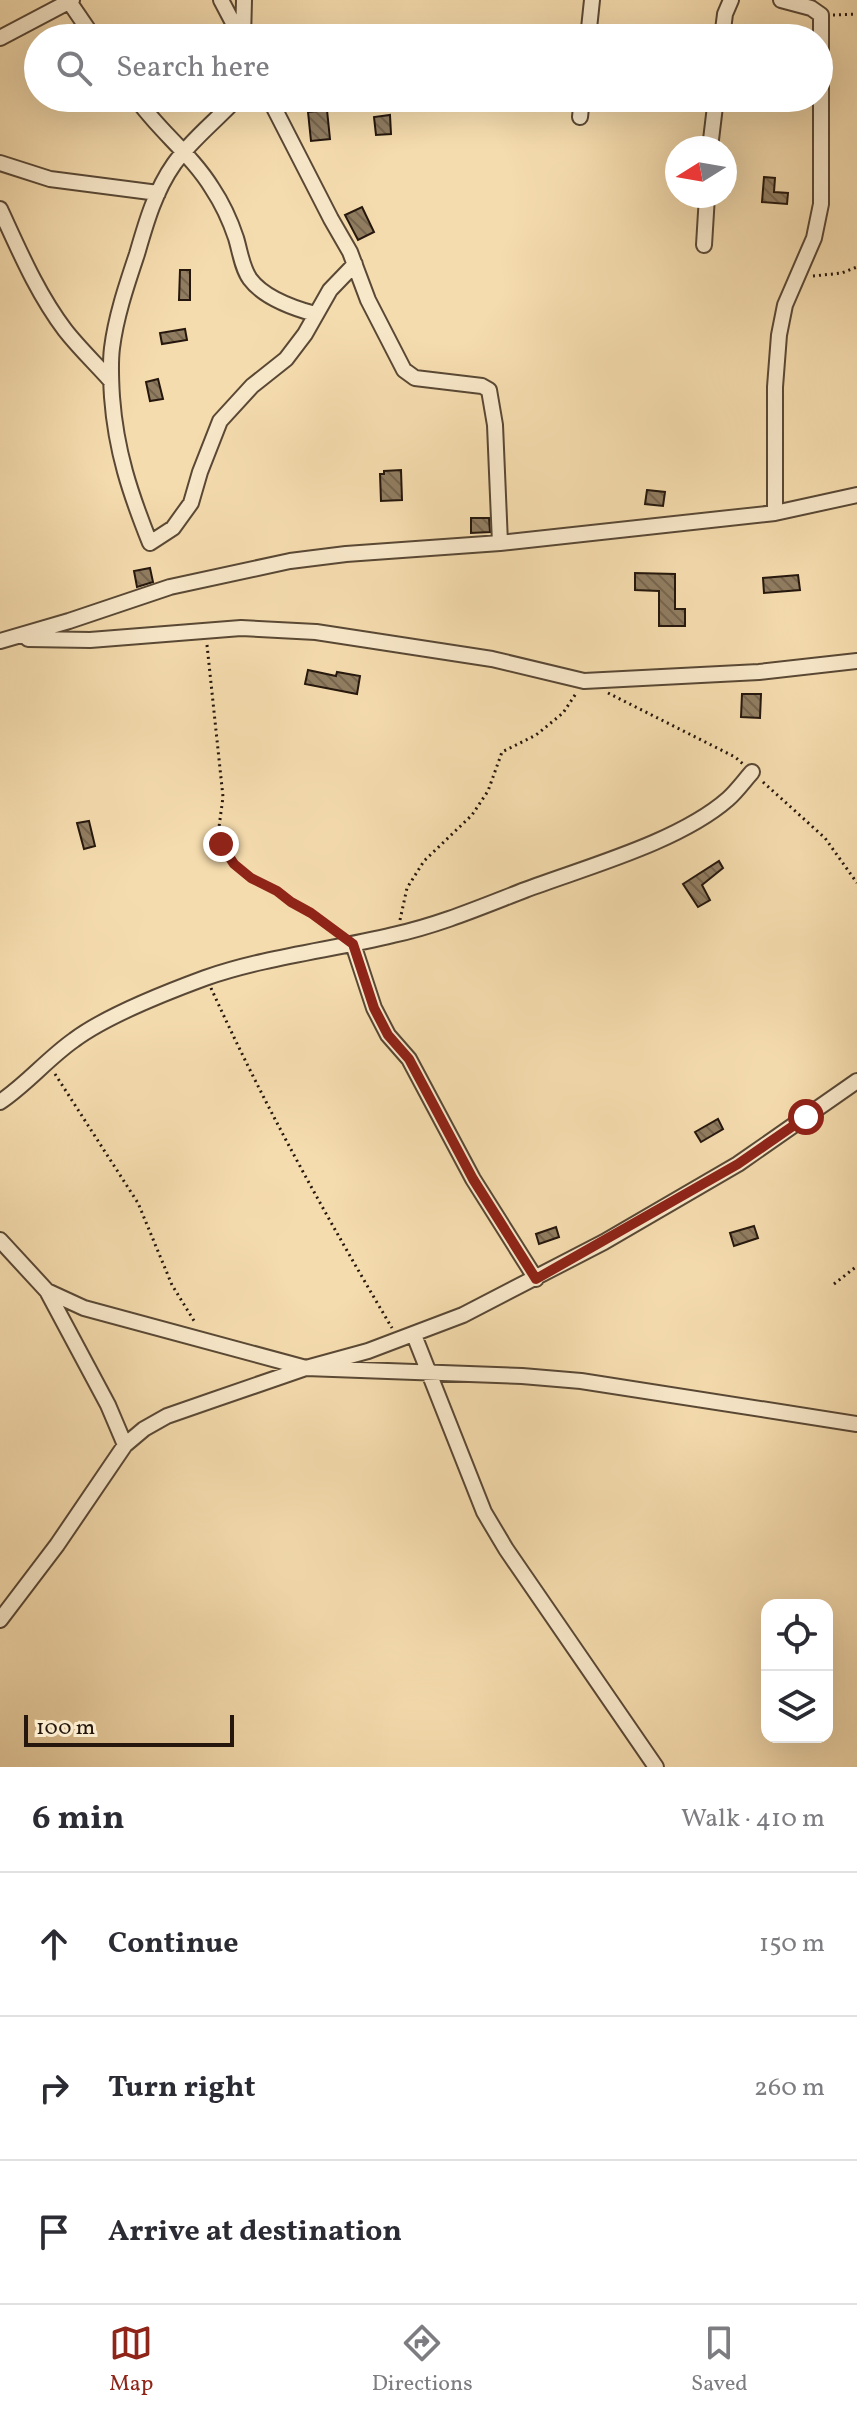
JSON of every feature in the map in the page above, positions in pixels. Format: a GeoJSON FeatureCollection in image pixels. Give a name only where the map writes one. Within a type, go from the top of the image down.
{"type":"FeatureCollection","features":[{"type":"Feature","properties":{"kind":"street"},"geometry":{"type":"LineString","coordinates":[[26,24],[70,0],[85,24]]}},
{"type":"Feature","properties":{"kind":"street"},"geometry":{"type":"LineString","coordinates":[[221,0],[234,24]]}},
{"type":"Feature","properties":{"kind":"street"},"geometry":{"type":"LineString","coordinates":[[243,24],[244,0]]}},
{"type":"Feature","properties":{"kind":"street"},"geometry":{"type":"LineString","coordinates":[[589,24],[592,0]]}},
{"type":"Feature","properties":{"kind":"street"},"geometry":{"type":"LineString","coordinates":[[724,24],[731,0]]}},
{"type":"Feature","properties":{"kind":"street"},"geometry":{"type":"LineString","coordinates":[[781,0],[811,8],[821,15],[821,24]]}},
{"type":"Feature","properties":{"kind":"street"},"geometry":{"type":"LineString","coordinates":[[0,38],[24,25]]}},
{"type":"Feature","properties":{"kind":"street"},"geometry":{"type":"LineString","coordinates":[[146,112],[185,151],[210,185],[224,209],[251,280],[265,293],[299,310],[315,314]]}},
{"type":"Feature","properties":{"kind":"street"},"geometry":{"type":"LineString","coordinates":[[223,112],[174,164],[158,193],[126,287],[112,349],[114,418],[124,473],[150,543],[173,528],[191,503],[220,421],[252,386],[286,359],[305,334],[330,290],[355,264]]}},
{"type":"Feature","properties":{"kind":"street"},"geometry":{"type":"LineString","coordinates":[[276,112],[355,264],[368,300],[404,370],[415,378],[482,386],[489,390],[496,438],[500,543]]}},
{"type":"Feature","properties":{"kind":"street"},"geometry":{"type":"LineString","coordinates":[[580,117],[581,112]]}},
{"type":"Feature","properties":{"kind":"street"},"geometry":{"type":"LineString","coordinates":[[711,136],[714,112]]}},
{"type":"Feature","properties":{"kind":"street"},"geometry":{"type":"LineString","coordinates":[[775,513],[775,387],[779,335],[785,305],[814,238],[821,204],[821,112]]}},
{"type":"Feature","properties":{"kind":"street"},"geometry":{"type":"LineString","coordinates":[[0,163],[50,179],[158,193]]}},
{"type":"Feature","properties":{"kind":"street"},"geometry":{"type":"LineString","coordinates":[[704,245],[706,208]]}},
{"type":"Feature","properties":{"kind":"street"},"geometry":{"type":"LineString","coordinates":[[0,209],[53,313],[111,381]]}},
{"type":"Feature","properties":{"kind":"street"},"geometry":{"type":"LineString","coordinates":[[6,640],[170,587],[290,561],[500,543],[775,513],[857,495]]}},
{"type":"Feature","properties":{"kind":"street"},"geometry":{"type":"LineString","coordinates":[[6,640],[90,640],[241,628],[316,632],[492,659],[584,681],[759,672],[857,661]]}},
{"type":"Feature","properties":{"kind":"street"},"geometry":{"type":"LineString","coordinates":[[0,1102],[77,1038],[127,1011],[206,978],[322,949],[394,935],[467,913],[670,835],[702,818],[728,799],[752,772]]}},
{"type":"Feature","properties":{"kind":"street"},"geometry":{"type":"LineString","coordinates":[[353,944],[374,1008],[388,1035],[409,1059],[473,1179],[536,1279]]}},
{"type":"Feature","properties":{"kind":"street"},"geometry":{"type":"LineString","coordinates":[[0,1620],[57,1545],[125,1445],[144,1429],[167,1416],[306,1368],[399,1341],[463,1315],[536,1279],[738,1164],[857,1081]]}},
{"type":"Feature","properties":{"kind":"street"},"geometry":{"type":"LineString","coordinates":[[0,1240],[47,1291],[108,1405],[125,1445]]}},
{"type":"Feature","properties":{"kind":"street"},"geometry":{"type":"LineString","coordinates":[[47,1291],[84,1308],[306,1368],[581,1381],[857,1424]]}},
{"type":"Feature","properties":{"kind":"street"},"geometry":{"type":"LineString","coordinates":[[414,1335],[484,1512],[506,1549],[656,1767]]}},
{"type":"Feature","properties":{"kind":"path"},"geometry":{"type":"LineString","coordinates":[[821,15],[857,14]]}},
{"type":"Feature","properties":{"kind":"path"},"geometry":{"type":"LineString","coordinates":[[797,276],[842,273],[857,267]]}},
{"type":"Feature","properties":{"kind":"path"},"geometry":{"type":"LineString","coordinates":[[205,631],[223,797],[219,827],[221,844],[234,864],[251,878],[311,913],[353,944]]}},
{"type":"Feature","properties":{"kind":"path"},"geometry":{"type":"LineString","coordinates":[[394,935],[407,888],[424,861],[472,815],[488,791],[502,752],[536,735],[563,713],[584,681],[735,757],[825,838],[857,883]]}},
{"type":"Feature","properties":{"kind":"path"},"geometry":{"type":"LineString","coordinates":[[206,978],[238,1047],[399,1341]]}},
{"type":"Feature","properties":{"kind":"path"},"geometry":{"type":"LineString","coordinates":[[47,1060],[138,1203],[172,1285],[207,1342]]}},
{"type":"Feature","properties":{"kind":"path"},"geometry":{"type":"LineString","coordinates":[[834,1284],[857,1266]]}},
{"type":"Feature","properties":{"kind":"building"},"geometry":{"type":"Polygon","coordinates":[[[308,112],[327,112],[330,139],[311,141],[308,112]]]}},
{"type":"Feature","properties":{"kind":"building"},"geometry":{"type":"Polygon","coordinates":[[[390,115],[391,134],[376,135],[374,117],[390,115]]]}},
{"type":"Feature","properties":{"kind":"building"},"geometry":{"type":"Polygon","coordinates":[[[764,177],[775,178],[774,192],[788,193],[787,204],[762,202],[764,177]]]}},
{"type":"Feature","properties":{"kind":"building"},"geometry":{"type":"Polygon","coordinates":[[[362,207],[374,232],[358,240],[345,215],[362,207]]]}},
{"type":"Feature","properties":{"kind":"building"},"geometry":{"type":"Polygon","coordinates":[[[180,270],[190,270],[190,300],[179,300],[180,270]]]}},
{"type":"Feature","properties":{"kind":"building"},"geometry":{"type":"Polygon","coordinates":[[[185,329],[187,340],[162,344],[160,333],[185,329]]]}},
{"type":"Feature","properties":{"kind":"building"},"geometry":{"type":"Polygon","coordinates":[[[158,379],[163,399],[150,401],[146,382],[158,379]]]}},
{"type":"Feature","properties":{"kind":"building"},"geometry":{"type":"Polygon","coordinates":[[[401,470],[402,500],[381,501],[380,474],[401,470]]]}},
{"type":"Feature","properties":{"kind":"building"},"geometry":{"type":"Polygon","coordinates":[[[647,490],[665,492],[663,506],[645,504],[647,490]]]}},
{"type":"Feature","properties":{"kind":"building"},"geometry":{"type":"Polygon","coordinates":[[[471,518],[489,518],[490,532],[471,533],[471,518]]]}},
{"type":"Feature","properties":{"kind":"building"},"geometry":{"type":"Polygon","coordinates":[[[150,568],[153,582],[137,587],[134,571],[150,568]]]}},
{"type":"Feature","properties":{"kind":"building"},"geometry":{"type":"Polygon","coordinates":[[[635,573],[675,574],[675,609],[685,609],[685,626],[659,626],[659,591],[635,590],[635,573]]]}},
{"type":"Feature","properties":{"kind":"building"},"geometry":{"type":"Polygon","coordinates":[[[798,575],[800,590],[764,593],[763,578],[798,575]]]}},
{"type":"Feature","properties":{"kind":"building"},"geometry":{"type":"Polygon","coordinates":[[[308,670],[336,676],[337,672],[360,676],[357,694],[305,684],[308,670]]]}},
{"type":"Feature","properties":{"kind":"building"},"geometry":{"type":"Polygon","coordinates":[[[742,694],[761,694],[760,718],[741,717],[742,694]]]}},
{"type":"Feature","properties":{"kind":"building"},"geometry":{"type":"Polygon","coordinates":[[[89,821],[95,846],[84,849],[77,823],[89,821]]]}},
{"type":"Feature","properties":{"kind":"building"},"geometry":{"type":"Polygon","coordinates":[[[719,861],[723,868],[702,885],[710,900],[698,907],[683,884],[719,861]]]}},
{"type":"Feature","properties":{"kind":"building"},"geometry":{"type":"Polygon","coordinates":[[[718,1119],[723,1129],[701,1142],[695,1132],[718,1119]]]}},
{"type":"Feature","properties":{"kind":"building"},"geometry":{"type":"Polygon","coordinates":[[[754,1226],[758,1238],[734,1246],[730,1233],[754,1226]]]}},
{"type":"Feature","properties":{"kind":"building"},"geometry":{"type":"Polygon","coordinates":[[[556,1227],[559,1237],[539,1244],[536,1234],[556,1227]]]}},
{"type":"Feature","properties":{"kind":"route"},"geometry":{"type":"LineString","coordinates":[[221,844],[234,864],[251,878],[311,913],[353,944],[374,1008],[388,1035],[409,1059],[473,1179],[536,1279],[738,1164],[806,1117]]}}]}
